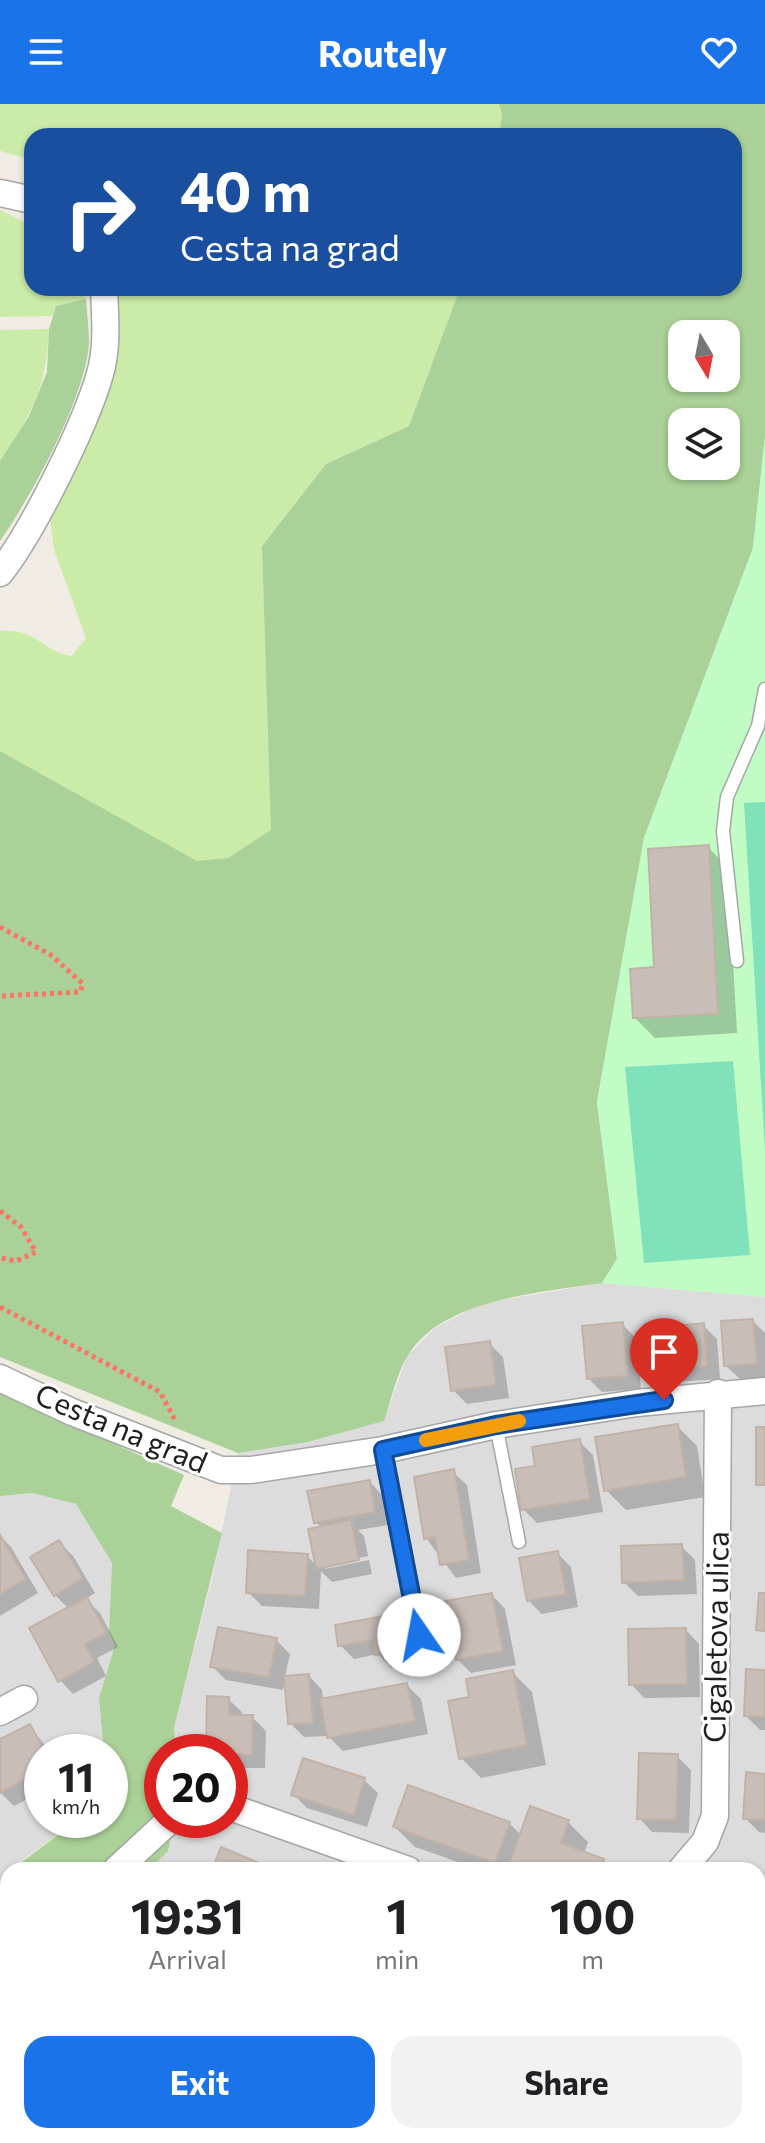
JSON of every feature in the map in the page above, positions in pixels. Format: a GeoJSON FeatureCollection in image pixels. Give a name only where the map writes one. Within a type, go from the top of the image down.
{"type":"FeatureCollection","features":[{"type":"Feature","properties":{"kind":"street"},"geometry":{"type":"LineString","coordinates":[[0,193],[24,198]]}},
{"type":"Feature","properties":{"kind":"street"},"geometry":{"type":"LineString","coordinates":[[0,573],[62,464],[100,373],[106,329],[104,296]]}},
{"type":"Feature","properties":{"kind":"street","name":"Cesta na grad"},"geometry":{"type":"LineString","coordinates":[[0,1378],[72,1412],[221,1470],[251,1470],[383,1450],[496,1425],[718,1393],[765,1391]]}},
{"type":"Feature","properties":{"kind":"street","name":"Cigaletova ulica"},"geometry":{"type":"LineString","coordinates":[[688,1862],[705,1842],[715,1816],[718,1393]]}},
{"type":"Feature","properties":{"kind":"street"},"geometry":{"type":"LineString","coordinates":[[0,1712],[24,1699]]}},
{"type":"Feature","properties":{"kind":"street"},"geometry":{"type":"LineString","coordinates":[[248,1813],[385,1862]]}},
{"type":"Feature","properties":{"kind":"street"},"geometry":{"type":"LineString","coordinates":[[125,1862],[151,1838]]}},
{"type":"Feature","properties":{"kind":"lane"},"geometry":{"type":"LineString","coordinates":[[737,961],[723,831],[727,797],[758,726],[765,689]]}},
{"type":"Feature","properties":{"kind":"lane"},"geometry":{"type":"LineString","coordinates":[[496,1425],[519,1542]]}},
{"type":"Feature","properties":{"kind":"lane"},"geometry":{"type":"LineString","coordinates":[[383,1450],[426,1665]]}},
{"type":"Feature","properties":{"kind":"path"},"geometry":{"type":"LineString","coordinates":[[0,927],[51,955],[83,984],[80,992],[0,996]]}},
{"type":"Feature","properties":{"kind":"path"},"geometry":{"type":"LineString","coordinates":[[0,1211],[21,1227],[36,1252],[16,1261],[0,1258]]}},
{"type":"Feature","properties":{"kind":"path"},"geometry":{"type":"LineString","coordinates":[[0,1307],[160,1392],[199,1463]]}},
{"type":"Feature","properties":{"kind":"shaded area"},"geometry":{"type":"Polygon","coordinates":[[[602,1283],[765,1297],[765,1862],[157,1862],[168,1851],[171,1838],[248,1838],[248,1734],[174,1734],[174,1728],[212,1579],[238,1453],[308,1442],[384,1421],[407,1356],[435,1328],[483,1303],[602,1283]]]}},
{"type":"Feature","properties":{"kind":"shaded area"},"geometry":{"type":"Polygon","coordinates":[[[32,1493],[76,1504],[112,1563],[109,1632],[115,1645],[99,1698],[102,1734],[24,1734],[24,1838],[53,1838],[19,1862],[0,1862],[0,1496],[32,1493]]]}},
{"type":"Feature","properties":{"kind":"green space"},"geometry":{"type":"Polygon","coordinates":[[[0,104],[499,104],[502,114],[500,128],[24,128],[24,158],[0,151],[0,104]]]}},
{"type":"Feature","properties":{"kind":"green space"},"geometry":{"type":"Polygon","coordinates":[[[499,104],[765,104],[765,439],[753,548],[644,838],[597,1102],[617,1259],[602,1283],[523,1295],[468,1310],[443,1322],[422,1338],[407,1357],[384,1421],[308,1442],[238,1453],[0,1357],[0,751],[197,861],[228,858],[271,830],[262,546],[326,464],[409,426],[457,296],[742,296],[742,128],[500,128],[502,114],[499,104]]]}},
{"type":"Feature","properties":{"kind":"green space"},"geometry":{"type":"Polygon","coordinates":[[[0,210],[24,222],[24,296],[85,296],[86,299],[56,306],[52,316],[0,317],[0,210]]]}},
{"type":"Feature","properties":{"kind":"green space"},"geometry":{"type":"Polygon","coordinates":[[[115,296],[457,296],[409,426],[326,464],[262,546],[272,830],[228,858],[197,862],[0,751],[0,631],[23,633],[53,650],[72,656],[86,638],[54,550],[49,510],[107,385],[119,337],[115,296]]]}},
{"type":"Feature","properties":{"kind":"green space"},"geometry":{"type":"Polygon","coordinates":[[[86,299],[89,343],[78,390],[41,473],[0,541],[0,461],[29,416],[47,372],[49,329],[56,306],[86,299]]]}},
{"type":"Feature","properties":{"kind":"green space"},"geometry":{"type":"Polygon","coordinates":[[[49,329],[45,368],[36,399],[0,461],[0,330],[49,329]]]}},
{"type":"Feature","properties":{"kind":"green space"},"geometry":{"type":"Polygon","coordinates":[[[765,435],[765,1297],[602,1283],[617,1259],[597,1102],[644,838],[753,548],[765,435]]]}},
{"type":"Feature","properties":{"kind":"green space"},"geometry":{"type":"Polygon","coordinates":[[[765,802],[765,1151],[744,803],[765,802]]]}},
{"type":"Feature","properties":{"kind":"green space"},"geometry":{"type":"Polygon","coordinates":[[[733,1061],[750,1255],[644,1263],[625,1067],[733,1061]]]}},
{"type":"Feature","properties":{"kind":"green space"},"geometry":{"type":"Polygon","coordinates":[[[0,1393],[184,1475],[171,1506],[222,1533],[174,1734],[144,1734],[144,1838],[171,1838],[168,1851],[157,1862],[22,1862],[54,1838],[128,1838],[128,1734],[102,1734],[99,1698],[115,1645],[109,1632],[112,1563],[76,1504],[32,1493],[0,1496],[0,1393]]]}},
{"type":"Feature","properties":{"kind":"building"},"geometry":{"type":"Polygon","coordinates":[[[709,845],[718,1014],[633,1018],[630,969],[654,967],[648,849],[709,845]]]}},
{"type":"Feature","properties":{"kind":"building"},"geometry":{"type":"Polygon","coordinates":[[[753,1319],[757,1364],[724,1366],[721,1321],[753,1319]]]}},
{"type":"Feature","properties":{"kind":"building"},"geometry":{"type":"Polygon","coordinates":[[[623,1322],[628,1376],[587,1379],[582,1326],[623,1322]]]}},
{"type":"Feature","properties":{"kind":"building"},"geometry":{"type":"Polygon","coordinates":[[[704,1323],[707,1366],[659,1369],[655,1328],[704,1323]]]}},
{"type":"Feature","properties":{"kind":"building"},"geometry":{"type":"Polygon","coordinates":[[[490,1341],[496,1385],[451,1391],[445,1347],[490,1341]]]}},
{"type":"Feature","properties":{"kind":"building"},"geometry":{"type":"Polygon","coordinates":[[[678,1424],[686,1477],[604,1491],[595,1437],[678,1424]]]}},
{"type":"Feature","properties":{"kind":"building"},"geometry":{"type":"Polygon","coordinates":[[[756,1427],[765,1427],[765,1485],[756,1485],[756,1427]]]}},
{"type":"Feature","properties":{"kind":"building"},"geometry":{"type":"Polygon","coordinates":[[[580,1439],[590,1499],[521,1510],[515,1469],[535,1466],[532,1447],[580,1439]]]}},
{"type":"Feature","properties":{"kind":"building"},"geometry":{"type":"Polygon","coordinates":[[[454,1469],[469,1560],[440,1565],[435,1537],[424,1539],[414,1477],[454,1469]]]}},
{"type":"Feature","properties":{"kind":"building"},"geometry":{"type":"Polygon","coordinates":[[[370,1480],[375,1512],[314,1523],[307,1491],[370,1480]]]}},
{"type":"Feature","properties":{"kind":"building"},"geometry":{"type":"Polygon","coordinates":[[[351,1520],[359,1560],[316,1569],[308,1529],[351,1520]]]}},
{"type":"Feature","properties":{"kind":"building"},"geometry":{"type":"Polygon","coordinates":[[[0,1535],[26,1579],[0,1594],[0,1535]]]}},
{"type":"Feature","properties":{"kind":"building"},"geometry":{"type":"Polygon","coordinates":[[[59,1540],[83,1578],[54,1596],[30,1557],[59,1540]]]}},
{"type":"Feature","properties":{"kind":"building"},"geometry":{"type":"Polygon","coordinates":[[[682,1544],[684,1580],[622,1583],[621,1546],[682,1544]]]}},
{"type":"Feature","properties":{"kind":"building"},"geometry":{"type":"Polygon","coordinates":[[[248,1550],[308,1554],[305,1596],[246,1593],[248,1550]]]}},
{"type":"Feature","properties":{"kind":"building"},"geometry":{"type":"Polygon","coordinates":[[[558,1551],[566,1594],[527,1601],[519,1558],[558,1551]]]}},
{"type":"Feature","properties":{"kind":"building"},"geometry":{"type":"Polygon","coordinates":[[[492,1593],[503,1651],[456,1660],[445,1601],[492,1593]]]}},
{"type":"Feature","properties":{"kind":"building"},"geometry":{"type":"Polygon","coordinates":[[[759,1593],[765,1593],[765,1631],[756,1630],[759,1593]]]}},
{"type":"Feature","properties":{"kind":"building"},"geometry":{"type":"Polygon","coordinates":[[[87,1597],[106,1633],[85,1644],[94,1662],[58,1682],[29,1628],[87,1597]]]}},
{"type":"Feature","properties":{"kind":"building"},"geometry":{"type":"Polygon","coordinates":[[[395,1614],[402,1651],[375,1655],[373,1640],[338,1646],[335,1625],[395,1614]]]}},
{"type":"Feature","properties":{"kind":"building"},"geometry":{"type":"Polygon","coordinates":[[[218,1627],[277,1638],[269,1677],[210,1667],[218,1627]]]}},
{"type":"Feature","properties":{"kind":"building"},"geometry":{"type":"Polygon","coordinates":[[[686,1628],[687,1684],[629,1685],[628,1629],[686,1628]]]}},
{"type":"Feature","properties":{"kind":"building"},"geometry":{"type":"Polygon","coordinates":[[[746,1669],[765,1670],[765,1717],[744,1716],[746,1669]]]}},
{"type":"Feature","properties":{"kind":"building"},"geometry":{"type":"Polygon","coordinates":[[[513,1670],[527,1745],[459,1759],[448,1701],[469,1697],[466,1679],[513,1670]]]}},
{"type":"Feature","properties":{"kind":"building"},"geometry":{"type":"Polygon","coordinates":[[[309,1674],[313,1723],[288,1724],[284,1676],[309,1674]]]}},
{"type":"Feature","properties":{"kind":"building"},"geometry":{"type":"Polygon","coordinates":[[[407,1683],[415,1721],[327,1738],[320,1699],[407,1683]]]}},
{"type":"Feature","properties":{"kind":"building"},"geometry":{"type":"Polygon","coordinates":[[[207,1696],[229,1697],[229,1715],[253,1715],[252,1755],[248,1755],[248,1734],[206,1734],[207,1696]]]}},
{"type":"Feature","properties":{"kind":"building"},"geometry":{"type":"Polygon","coordinates":[[[30,1724],[35,1734],[24,1734],[24,1780],[0,1793],[0,1739],[30,1724]]]}},
{"type":"Feature","properties":{"kind":"building"},"geometry":{"type":"Polygon","coordinates":[[[639,1753],[678,1754],[676,1820],[637,1819],[639,1753]]]}},
{"type":"Feature","properties":{"kind":"building"},"geometry":{"type":"Polygon","coordinates":[[[303,1758],[365,1778],[354,1815],[291,1795],[303,1758]]]}},
{"type":"Feature","properties":{"kind":"building"},"geometry":{"type":"Polygon","coordinates":[[[746,1772],[765,1774],[765,1820],[743,1819],[746,1772]]]}},
{"type":"Feature","properties":{"kind":"building"},"geometry":{"type":"Polygon","coordinates":[[[408,1785],[510,1822],[495,1862],[393,1827],[408,1785]]]}},
{"type":"Feature","properties":{"kind":"building"},"geometry":{"type":"Polygon","coordinates":[[[530,1806],[569,1820],[561,1843],[604,1859],[603,1862],[510,1862],[530,1806]]]}},
{"type":"Feature","properties":{"kind":"building"},"geometry":{"type":"Polygon","coordinates":[[[221,1847],[257,1862],[215,1862],[221,1847]]]}},
{"type":"Feature","properties":{"kind":"slow traffic"},"geometry":{"type":"LineString","coordinates":[[426,1440],[519,1421]]}},
{"type":"Feature","properties":{"kind":"route"},"geometry":{"type":"LineString","coordinates":[[419,1635],[383,1450],[496,1425],[664,1400]]}}]}
